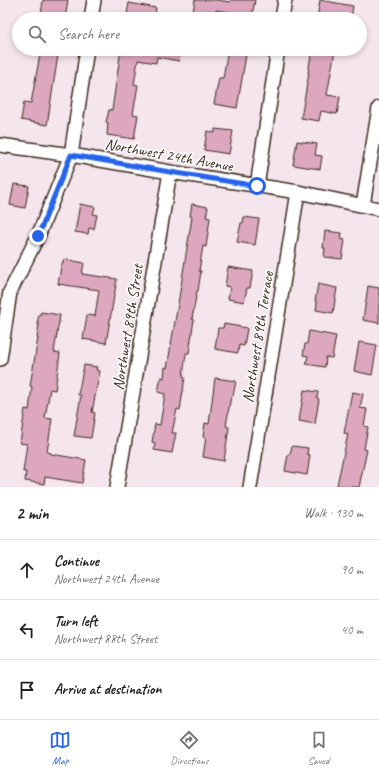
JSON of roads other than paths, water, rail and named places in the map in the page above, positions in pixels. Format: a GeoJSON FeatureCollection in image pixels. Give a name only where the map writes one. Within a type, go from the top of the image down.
{"type":"FeatureCollection","features":[{"type":"Feature","properties":{"kind":"street"},"geometry":{"type":"LineString","coordinates":[[92,12],[94,0]]}},
{"type":"Feature","properties":{"kind":"street"},"geometry":{"type":"LineString","coordinates":[[283,12],[285,0]]}},
{"type":"Feature","properties":{"kind":"street"},"geometry":{"type":"LineString","coordinates":[[0,360],[10,292],[38,236],[71,155],[86,56]]}},
{"type":"Feature","properties":{"kind":"street"},"geometry":{"type":"LineString","coordinates":[[257,186],[277,56]]}},
{"type":"Feature","properties":{"kind":"street"},"geometry":{"type":"LineString","coordinates":[[363,205],[379,108]]}},
{"type":"Feature","properties":{"kind":"street","name":"Northwest 24th Avenue"},"geometry":{"type":"LineString","coordinates":[[0,145],[298,192],[379,209]]}},
{"type":"Feature","properties":{"kind":"street","name":"Northwest 89th Street"},"geometry":{"type":"LineString","coordinates":[[117,487],[170,172]]}},
{"type":"Feature","properties":{"kind":"street","name":"Northwest 89th Terrace"},"geometry":{"type":"LineString","coordinates":[[250,487],[298,192]]}}]}
